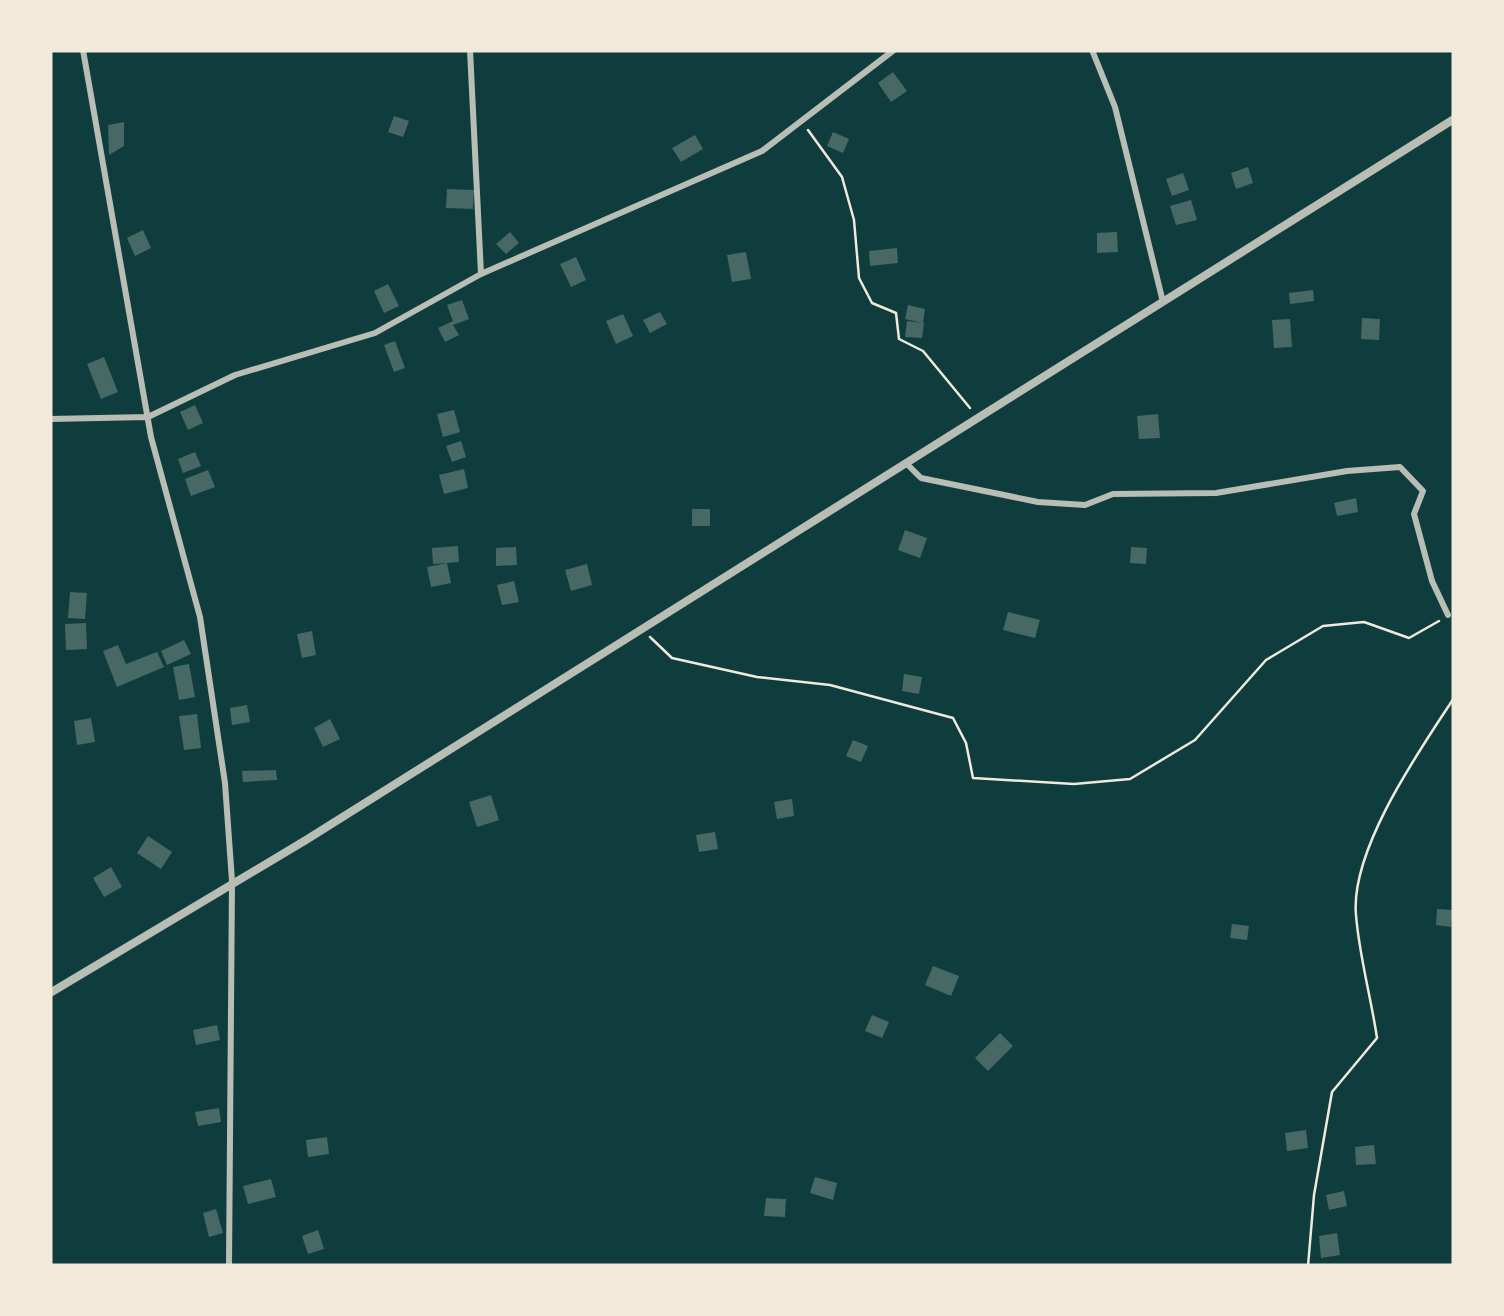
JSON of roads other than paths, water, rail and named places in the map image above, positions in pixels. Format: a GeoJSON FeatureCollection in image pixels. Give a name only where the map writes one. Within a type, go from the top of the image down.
{"type":"FeatureCollection","features":[{"type":"Feature","properties":{"kind":"street"},"geometry":{"type":"LineString","coordinates":[[83,50],[148,417],[200,617],[225,783],[232,882],[229,1266]]}},
{"type":"Feature","properties":{"kind":"street"},"geometry":{"type":"LineString","coordinates":[[470,50],[481,274]]}},
{"type":"Feature","properties":{"kind":"street"},"geometry":{"type":"LineString","coordinates":[[50,419],[148,417],[235,374],[375,334],[481,274],[762,152],[894,50]]}},
{"type":"Feature","properties":{"kind":"street"},"geometry":{"type":"LineString","coordinates":[[1092,50],[1116,107],[1164,303]]}},
{"type":"Feature","properties":{"kind":"street"},"geometry":{"type":"LineString","coordinates":[[50,993],[306,840],[1454,118]]}},
{"type":"Feature","properties":{"kind":"street"},"geometry":{"type":"LineString","coordinates":[[906,463],[920,478],[1038,502],[1085,505],[1113,494],[1216,493],[1348,471],[1400,467],[1423,491],[1414,514],[1432,582],[1448,615]]}}]}
